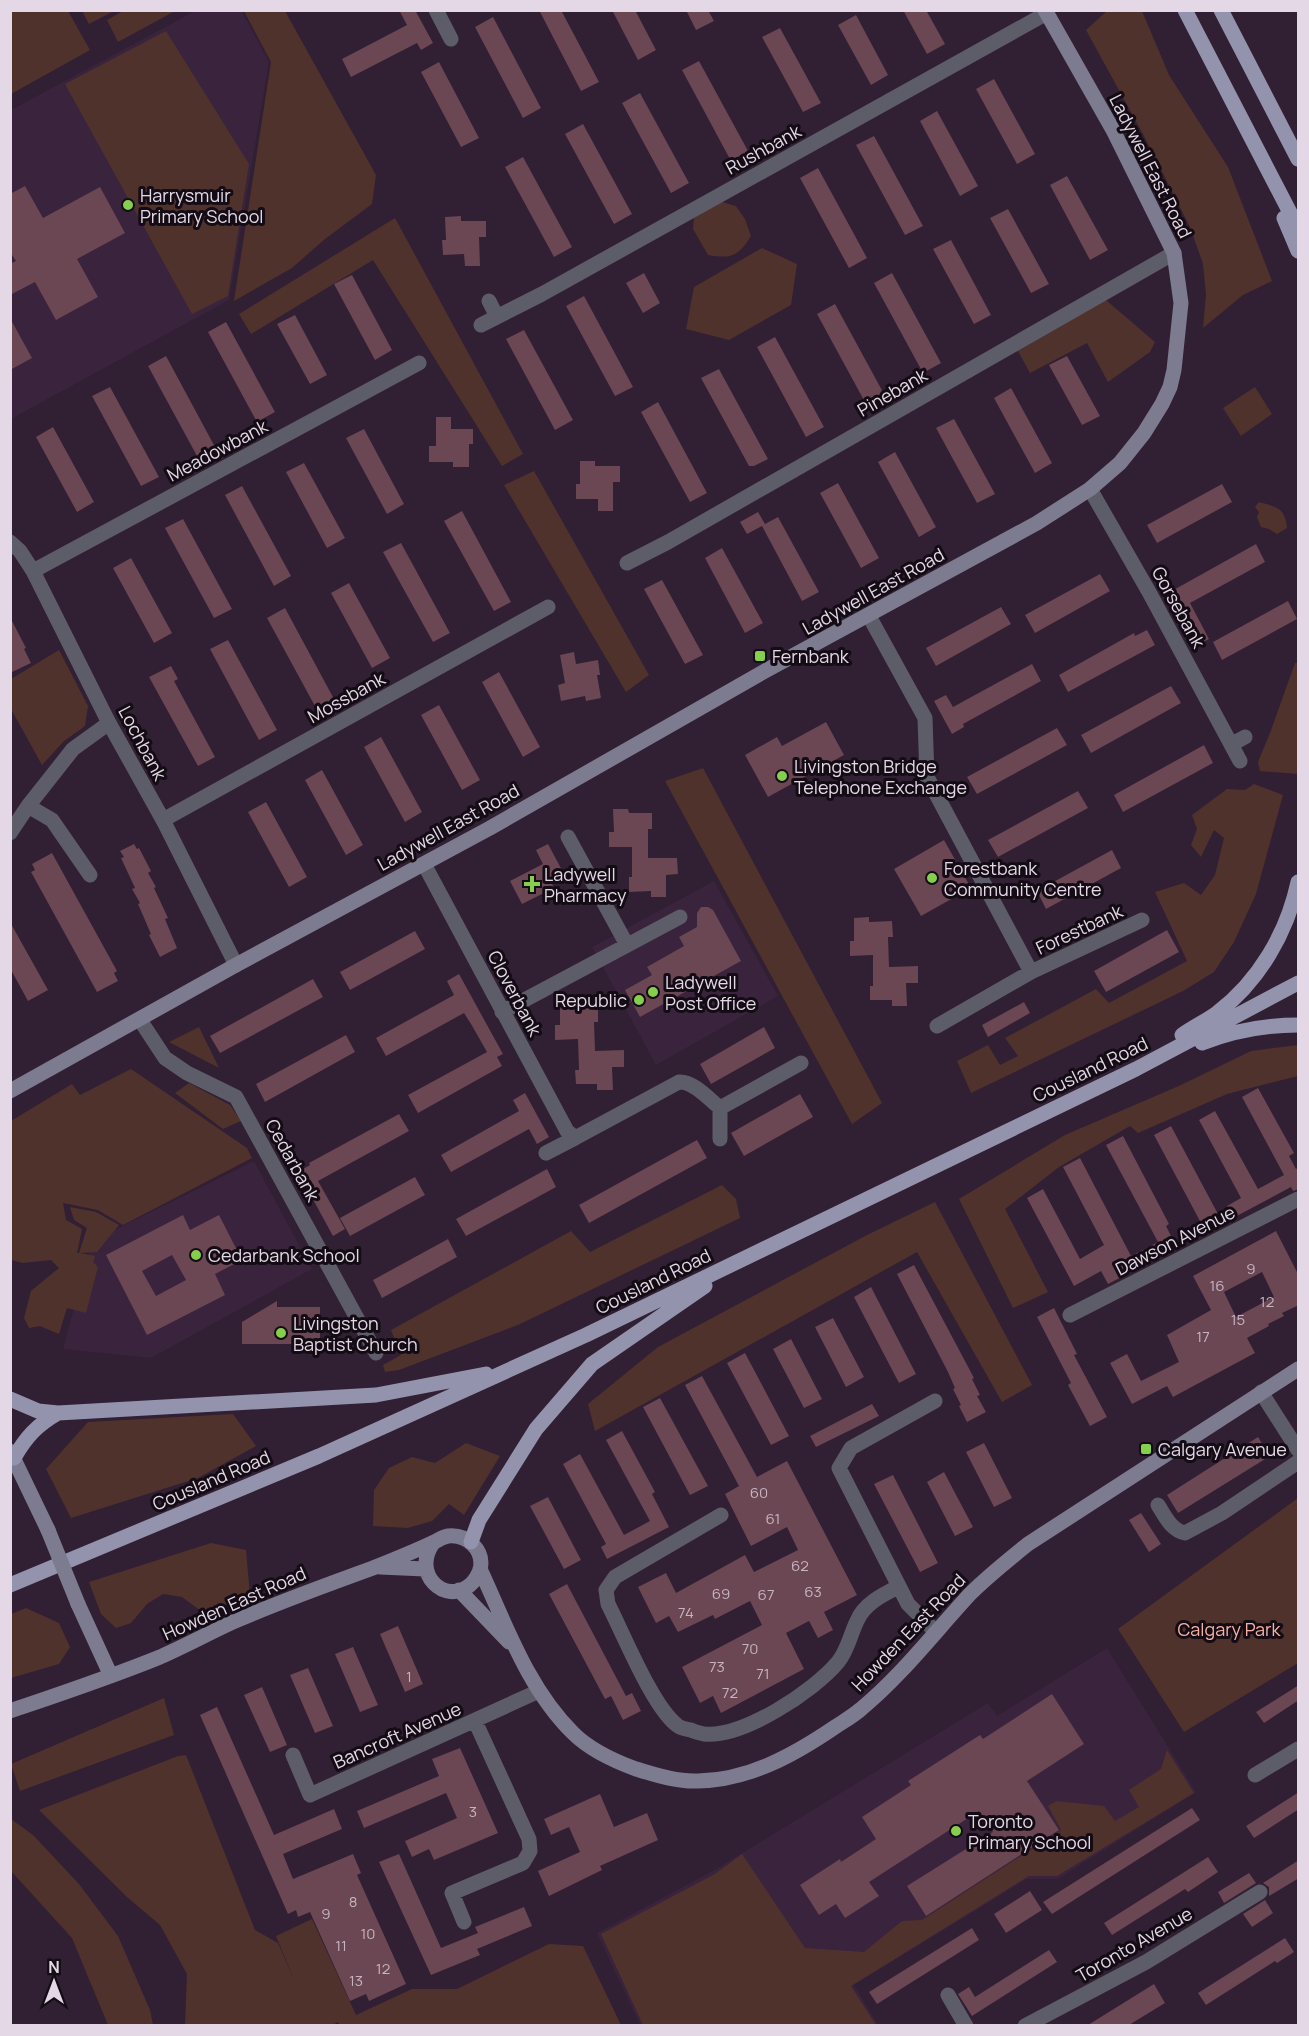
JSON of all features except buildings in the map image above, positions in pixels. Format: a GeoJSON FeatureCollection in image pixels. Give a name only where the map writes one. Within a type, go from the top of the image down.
{"type":"FeatureCollection","features":[{"type":"Feature","properties":{"kind":"main road"},"geometry":{"type":"LineString","coordinates":[[1185,10],[1299,228]]}},
{"type":"Feature","properties":{"kind":"main road"},"geometry":{"type":"LineString","coordinates":[[1221,10],[1299,159]]}},
{"type":"Feature","properties":{"kind":"main road"},"geometry":{"type":"LineString","coordinates":[[1261,88],[1299,139]]}},
{"type":"Feature","properties":{"kind":"main road"},"geometry":{"type":"LineString","coordinates":[[1250,135],[1299,251]]}},
{"type":"Feature","properties":{"kind":"main road"},"geometry":{"type":"LineString","coordinates":[[1136,1069],[1187,1031],[1217,1013],[1264,966],[1295,898],[1299,882]]}},
{"type":"Feature","properties":{"kind":"main road","name":"Cousland Road"},"geometry":{"type":"LineString","coordinates":[[10,1585],[319,1456],[510,1369],[744,1259],[1136,1069],[1299,983]]}},
{"type":"Feature","properties":{"kind":"main road"},"geometry":{"type":"LineString","coordinates":[[1136,1069],[1218,1037],[1273,1025],[1299,1025]]}},
{"type":"Feature","properties":{"kind":"main road"},"geometry":{"type":"LineString","coordinates":[[471,1542],[479,1520],[536,1430],[591,1364],[744,1259]]}},
{"type":"Feature","properties":{"kind":"main road"},"geometry":{"type":"LineString","coordinates":[[10,1399],[38,1411],[58,1413],[376,1395],[510,1369]]}},
{"type":"Feature","properties":{"kind":"main road"},"geometry":{"type":"LineString","coordinates":[[12,1454],[40,1423],[58,1413]]}},
{"type":"Feature","properties":{"kind":"street"},"geometry":{"type":"LineString","coordinates":[[436,10],[451,39]]}},
{"type":"Feature","properties":{"kind":"street","name":"Ladywell East Road"},"geometry":{"type":"LineString","coordinates":[[10,1091],[236,965],[424,864],[765,671],[1037,523],[1090,489],[1120,463],[1144,433],[1170,387],[1181,303],[1174,253],[1113,130],[1046,12]]}},
{"type":"Feature","properties":{"kind":"street","name":"Rushbank"},"geometry":{"type":"LineString","coordinates":[[481,325],[551,289],[1046,12]]}},
{"type":"Feature","properties":{"kind":"street","name":"Pinebank"},"geometry":{"type":"LineString","coordinates":[[627,563],[679,536],[1174,253]]}},
{"type":"Feature","properties":{"kind":"street"},"geometry":{"type":"LineString","coordinates":[[489,302],[496,317]]}},
{"type":"Feature","properties":{"kind":"street","name":"Meadowbank"},"geometry":{"type":"LineString","coordinates":[[33,571],[419,363]]}},
{"type":"Feature","properties":{"kind":"street","name":"Gorsebank"},"geometry":{"type":"LineString","coordinates":[[1090,489],[1238,741],[1240,761]]}},
{"type":"Feature","properties":{"kind":"street","name":"Lochbank"},"geometry":{"type":"LineString","coordinates":[[10,542],[20,551],[33,571],[109,723],[163,820],[236,965]]}},
{"type":"Feature","properties":{"kind":"street","name":"Mossbank"},"geometry":{"type":"LineString","coordinates":[[163,820],[548,607]]}},
{"type":"Feature","properties":{"kind":"street","name":"Forestbank"},"geometry":{"type":"LineString","coordinates":[[869,616],[925,718],[927,777],[1031,972]]}},
{"type":"Feature","properties":{"kind":"street"},"geometry":{"type":"LineString","coordinates":[[10,833],[28,806],[73,749],[109,723]]}},
{"type":"Feature","properties":{"kind":"street"},"geometry":{"type":"LineString","coordinates":[[28,806],[52,820],[90,875]]}},
{"type":"Feature","properties":{"kind":"street"},"geometry":{"type":"LineString","coordinates":[[568,837],[627,945]]}},
{"type":"Feature","properties":{"kind":"street","name":"Cloverbank"},"geometry":{"type":"LineString","coordinates":[[424,864],[567,1131],[574,1138]]}},
{"type":"Feature","properties":{"kind":"street"},"geometry":{"type":"LineString","coordinates":[[502,1012],[680,917]]}},
{"type":"Feature","properties":{"kind":"street","name":"Forestbank"},"geometry":{"type":"LineString","coordinates":[[937,1026],[1031,972],[1142,920]]}},
{"type":"Feature","properties":{"kind":"street","name":"Cedarbank"},"geometry":{"type":"LineString","coordinates":[[140,1020],[165,1058],[187,1073],[236,1097],[376,1353]]}},
{"type":"Feature","properties":{"kind":"street"},"geometry":{"type":"LineString","coordinates":[[720,1108],[801,1063]]}},
{"type":"Feature","properties":{"kind":"street"},"geometry":{"type":"LineString","coordinates":[[546,1153],[671,1084],[685,1081],[720,1108]]}},
{"type":"Feature","properties":{"kind":"street"},"geometry":{"type":"LineString","coordinates":[[720,1108],[720,1139]]}},
{"type":"Feature","properties":{"kind":"street","name":"Dawson Avenue"},"geometry":{"type":"LineString","coordinates":[[1070,1315],[1299,1199]]}},
{"type":"Feature","properties":{"kind":"street","name":"Howden East Road"},"geometry":{"type":"LineString","coordinates":[[10,1712],[161,1656],[232,1622],[374,1567],[446,1536],[459,1536],[471,1542],[479,1554],[480,1569],[517,1651],[539,1691],[574,1734],[597,1751],[659,1777],[697,1781],[731,1777],[772,1764],[814,1741],[860,1710],[902,1671],[993,1572],[1028,1544],[1299,1369]]}},
{"type":"Feature","properties":{"kind":"street"},"geometry":{"type":"LineString","coordinates":[[1262,1392],[1299,1450]]}},
{"type":"Feature","properties":{"kind":"street"},"geometry":{"type":"LineString","coordinates":[[935,1401],[851,1448],[840,1468],[898,1587],[908,1604],[936,1632]]}},
{"type":"Feature","properties":{"kind":"street"},"geometry":{"type":"LineString","coordinates":[[12,1454],[48,1530],[111,1676]]}},
{"type":"Feature","properties":{"kind":"street"},"geometry":{"type":"LineString","coordinates":[[1158,1504],[1171,1525],[1185,1533],[1222,1513],[1299,1462]]}},
{"type":"Feature","properties":{"kind":"street"},"geometry":{"type":"LineString","coordinates":[[721,1515],[615,1577],[606,1590],[608,1604],[660,1709],[680,1727],[705,1734],[728,1731],[752,1723],[802,1694],[826,1675],[840,1660],[857,1620],[866,1608],[898,1587]]}},
{"type":"Feature","properties":{"kind":"street"},"geometry":{"type":"LineString","coordinates":[[425,1569],[425,1559],[434,1542]]}},
{"type":"Feature","properties":{"kind":"street","name":"Howden East Road"},"geometry":{"type":"LineString","coordinates":[[374,1567],[425,1569],[430,1579],[438,1587],[448,1591],[459,1590],[517,1651]]}},
{"type":"Feature","properties":{"kind":"street"},"geometry":{"type":"LineString","coordinates":[[459,1590],[469,1586],[480,1569]]}},
{"type":"Feature","properties":{"kind":"street","name":"Bancroft Avenue"},"geometry":{"type":"LineString","coordinates":[[292,1755],[310,1795],[539,1691]]}},
{"type":"Feature","properties":{"kind":"street"},"geometry":{"type":"LineString","coordinates":[[464,1923],[452,1893],[523,1863],[530,1851],[529,1839],[475,1721]]}},
{"type":"Feature","properties":{"kind":"street"},"geometry":{"type":"LineString","coordinates":[[1255,1775],[1299,1749]]}},
{"type":"Feature","properties":{"kind":"street","name":"Toronto Avenue"},"geometry":{"type":"LineString","coordinates":[[1025,2025],[1146,1962],[1260,1892]]}},
{"type":"Feature","properties":{"kind":"street"},"geometry":{"type":"LineString","coordinates":[[948,1995],[966,2025]]}},
{"type":"Feature","properties":{"kind":"shaded area","name":"Harrysmuir Primary School"},"geometry":{"type":"Polygon","coordinates":[[[195,11],[242,11],[269,62],[229,300],[11,419],[11,110],[195,11]]]}},
{"type":"Feature","properties":{"kind":"shaded area"},"geometry":{"type":"Polygon","coordinates":[[[714,881],[778,996],[656,1065],[592,947],[714,881]]]}},
{"type":"Feature","properties":{"kind":"shaded area","name":"Cedarbank School"},"geometry":{"type":"Polygon","coordinates":[[[254,1161],[312,1269],[151,1358],[63,1349],[92,1241],[254,1161]]]}},
{"type":"Feature","properties":{"kind":"shaded area","name":"Toronto Primary School"},"geometry":{"type":"Polygon","coordinates":[[[1107,1648],[1196,1792],[1058,1879],[1027,1879],[854,1985],[878,2025],[640,2025],[597,1933],[716,1869],[988,1703],[997,1716],[1107,1648]]]}},
{"type":"Feature","properties":{"kind":"green space"},"geometry":{"type":"Polygon","coordinates":[[[11,10],[68,11],[90,50],[11,94],[11,10]]]}},
{"type":"Feature","properties":{"kind":"green space"},"geometry":{"type":"Polygon","coordinates":[[[125,10],[175,11],[118,42],[107,20],[125,10]]]}},
{"type":"Feature","properties":{"kind":"green space"},"geometry":{"type":"Polygon","coordinates":[[[1108,10],[1142,11],[1169,75],[1228,167],[1272,281],[1243,295],[1203,328],[1206,295],[1203,264],[1190,227],[1143,134],[1086,30],[1108,10]]]}},
{"type":"Feature","properties":{"kind":"green space"},"geometry":{"type":"Polygon","coordinates":[[[82,11],[114,11],[89,24],[82,11]]]}},
{"type":"Feature","properties":{"kind":"green space"},"geometry":{"type":"Polygon","coordinates":[[[244,11],[285,11],[376,175],[372,204],[325,239],[292,268],[234,301],[271,62],[244,11]]]}},
{"type":"Feature","properties":{"kind":"green space"},"geometry":{"type":"Polygon","coordinates":[[[166,31],[249,164],[228,296],[192,314],[65,84],[166,31]]]}},
{"type":"Feature","properties":{"kind":"green space"},"geometry":{"type":"Polygon","coordinates":[[[722,202],[736,206],[745,219],[751,236],[734,255],[723,257],[708,255],[693,229],[694,217],[722,202]]]}},
{"type":"Feature","properties":{"kind":"green space"},"geometry":{"type":"Polygon","coordinates":[[[395,218],[523,454],[502,466],[373,260],[251,334],[239,314],[395,218]]]}},
{"type":"Feature","properties":{"kind":"green space"},"geometry":{"type":"Polygon","coordinates":[[[762,248],[797,264],[791,305],[729,340],[686,329],[694,287],[762,248]]]}},
{"type":"Feature","properties":{"kind":"green space"},"geometry":{"type":"Polygon","coordinates":[[[1106,300],[1155,342],[1150,352],[1108,382],[1087,343],[1030,373],[1018,351],[1106,300]]]}},
{"type":"Feature","properties":{"kind":"green space"},"geometry":{"type":"Polygon","coordinates":[[[1255,387],[1272,414],[1241,436],[1223,408],[1255,387]]]}},
{"type":"Feature","properties":{"kind":"green space"},"geometry":{"type":"Polygon","coordinates":[[[534,471],[649,675],[626,692],[504,485],[534,471]]]}},
{"type":"Feature","properties":{"kind":"green space"},"geometry":{"type":"Polygon","coordinates":[[[1259,502],[1279,509],[1284,516],[1287,528],[1277,534],[1261,527],[1257,517],[1259,512],[1255,507],[1259,502]]]}},
{"type":"Feature","properties":{"kind":"green space"},"geometry":{"type":"Polygon","coordinates":[[[59,650],[88,706],[85,726],[64,741],[42,765],[11,709],[11,679],[59,650]]]}},
{"type":"Feature","properties":{"kind":"green space"},"geometry":{"type":"Polygon","coordinates":[[[1295,663],[1298,663],[1298,774],[1260,771],[1258,762],[1295,663]]]}},
{"type":"Feature","properties":{"kind":"green space"},"geometry":{"type":"Polygon","coordinates":[[[703,768],[882,1103],[852,1124],[665,781],[703,768]]]}},
{"type":"Feature","properties":{"kind":"green space"},"geometry":{"type":"Polygon","coordinates":[[[1254,784],[1283,795],[1256,894],[1234,942],[1214,972],[1183,991],[971,1093],[957,1061],[988,1045],[1000,1065],[1018,1056],[1005,1038],[1096,989],[1109,1003],[1187,961],[1155,892],[1184,883],[1201,895],[1215,875],[1224,838],[1214,830],[1201,857],[1191,845],[1197,829],[1192,815],[1227,789],[1245,790],[1254,784]]]}},
{"type":"Feature","properties":{"kind":"green space"},"geometry":{"type":"Polygon","coordinates":[[[199,1027],[219,1068],[169,1042],[199,1027]]]}},
{"type":"Feature","properties":{"kind":"green space"},"geometry":{"type":"Polygon","coordinates":[[[1298,1045],[1298,1076],[1227,1094],[1138,1133],[1130,1126],[1059,1167],[1005,1209],[1048,1292],[1013,1308],[959,1199],[1065,1135],[1181,1085],[1251,1051],[1298,1045]]]}},
{"type":"Feature","properties":{"kind":"green space"},"geometry":{"type":"Polygon","coordinates":[[[131,1069],[247,1148],[252,1158],[123,1225],[98,1210],[63,1203],[66,1220],[82,1229],[77,1253],[79,1253],[87,1228],[74,1220],[70,1207],[96,1212],[119,1225],[97,1252],[80,1253],[95,1256],[93,1262],[98,1267],[86,1313],[67,1308],[59,1334],[40,1326],[29,1328],[24,1318],[31,1291],[59,1268],[51,1260],[23,1263],[11,1260],[11,1121],[72,1084],[80,1095],[131,1069]]]}},
{"type":"Feature","properties":{"kind":"green space"},"geometry":{"type":"Polygon","coordinates":[[[189,1083],[230,1105],[241,1121],[223,1129],[175,1093],[189,1083]]]}},
{"type":"Feature","properties":{"kind":"green space"},"geometry":{"type":"Polygon","coordinates":[[[722,1185],[736,1199],[740,1218],[518,1325],[399,1370],[385,1372],[383,1365],[401,1355],[391,1330],[571,1231],[590,1252],[722,1185]]]}},
{"type":"Feature","properties":{"kind":"green space"},"geometry":{"type":"Polygon","coordinates":[[[935,1202],[1032,1385],[1002,1402],[917,1252],[595,1431],[588,1404],[658,1347],[867,1235],[935,1202]]]}},
{"type":"Feature","properties":{"kind":"green space"},"geometry":{"type":"Polygon","coordinates":[[[233,1414],[256,1446],[198,1478],[71,1518],[46,1469],[88,1422],[233,1414]]]}},
{"type":"Feature","properties":{"kind":"green space"},"geometry":{"type":"Polygon","coordinates":[[[466,1443],[500,1456],[464,1515],[449,1504],[432,1521],[408,1528],[373,1526],[374,1490],[389,1468],[412,1457],[435,1463],[466,1443]]]}},
{"type":"Feature","properties":{"kind":"green space","name":"Calgary Park"},"geometry":{"type":"Polygon","coordinates":[[[1298,1498],[1298,1663],[1184,1732],[1118,1629],[1298,1498]]]}},
{"type":"Feature","properties":{"kind":"green space"},"geometry":{"type":"Polygon","coordinates":[[[211,1543],[246,1550],[250,1595],[205,1614],[182,1597],[163,1594],[147,1604],[131,1623],[116,1628],[101,1614],[89,1582],[211,1543]]]}},
{"type":"Feature","properties":{"kind":"green space"},"geometry":{"type":"Polygon","coordinates":[[[26,1608],[59,1623],[70,1647],[59,1664],[11,1678],[11,1614],[26,1608]]]}},
{"type":"Feature","properties":{"kind":"green space"},"geometry":{"type":"Polygon","coordinates":[[[164,1698],[174,1735],[20,1791],[11,1764],[164,1698]]]}},
{"type":"Feature","properties":{"kind":"green space"},"geometry":{"type":"Polygon","coordinates":[[[1167,1750],[1194,1793],[1057,1876],[1029,1876],[851,1986],[876,2025],[643,2025],[601,1934],[715,1874],[742,1854],[805,1948],[864,1952],[902,1921],[922,1920],[1061,1830],[1048,1806],[1056,1801],[1104,1806],[1115,1821],[1139,1807],[1129,1790],[1161,1769],[1167,1750]]]}},
{"type":"Feature","properties":{"kind":"green space"},"geometry":{"type":"Polygon","coordinates":[[[186,1755],[255,1930],[278,1943],[295,1982],[276,1936],[312,1919],[356,2015],[412,1989],[457,1989],[549,1944],[583,1946],[621,2025],[340,2026],[338,2022],[331,2026],[185,2025],[187,1974],[160,1925],[127,1897],[39,1810],[178,1756],[186,1755]]]}},
{"type":"Feature","properties":{"kind":"green space"},"geometry":{"type":"Polygon","coordinates":[[[11,1819],[33,1835],[79,1884],[118,1936],[150,2010],[153,2025],[108,2025],[72,1938],[11,1871],[11,1819]]]}},
{"type":"Feature","properties":{"kind":"place","name":"Harrysmuir Primary School"},"geometry":{"type":"Point","coordinates":[128,205]}},
{"type":"Feature","properties":{"kind":"place","name":"Fernbank"},"geometry":{"type":"Point","coordinates":[760,656]}},
{"type":"Feature","properties":{"kind":"place","name":"Livingston Bridge Telephone Exchange"},"geometry":{"type":"Point","coordinates":[782,776]}},
{"type":"Feature","properties":{"kind":"place","name":"Forestbank Community Centre"},"geometry":{"type":"Point","coordinates":[932,878]}},
{"type":"Feature","properties":{"kind":"place","name":"Ladywell Pharmacy"},"geometry":{"type":"Point","coordinates":[532,884]}},
{"type":"Feature","properties":{"kind":"place","name":"Ladywell Post Office"},"geometry":{"type":"Point","coordinates":[653,992]}},
{"type":"Feature","properties":{"kind":"place","name":"Republic"},"geometry":{"type":"Point","coordinates":[639,1000]}},
{"type":"Feature","properties":{"kind":"place","name":"Cedarbank School"},"geometry":{"type":"Point","coordinates":[196,1255]}},
{"type":"Feature","properties":{"kind":"place","name":"Livingston Baptist Church"},"geometry":{"type":"Point","coordinates":[281,1333]}},
{"type":"Feature","properties":{"kind":"place","name":"Calgary Avenue"},"geometry":{"type":"Point","coordinates":[1146,1449]}},
{"type":"Feature","properties":{"kind":"place","name":"Toronto Primary School"},"geometry":{"type":"Point","coordinates":[956,1831]}}]}
